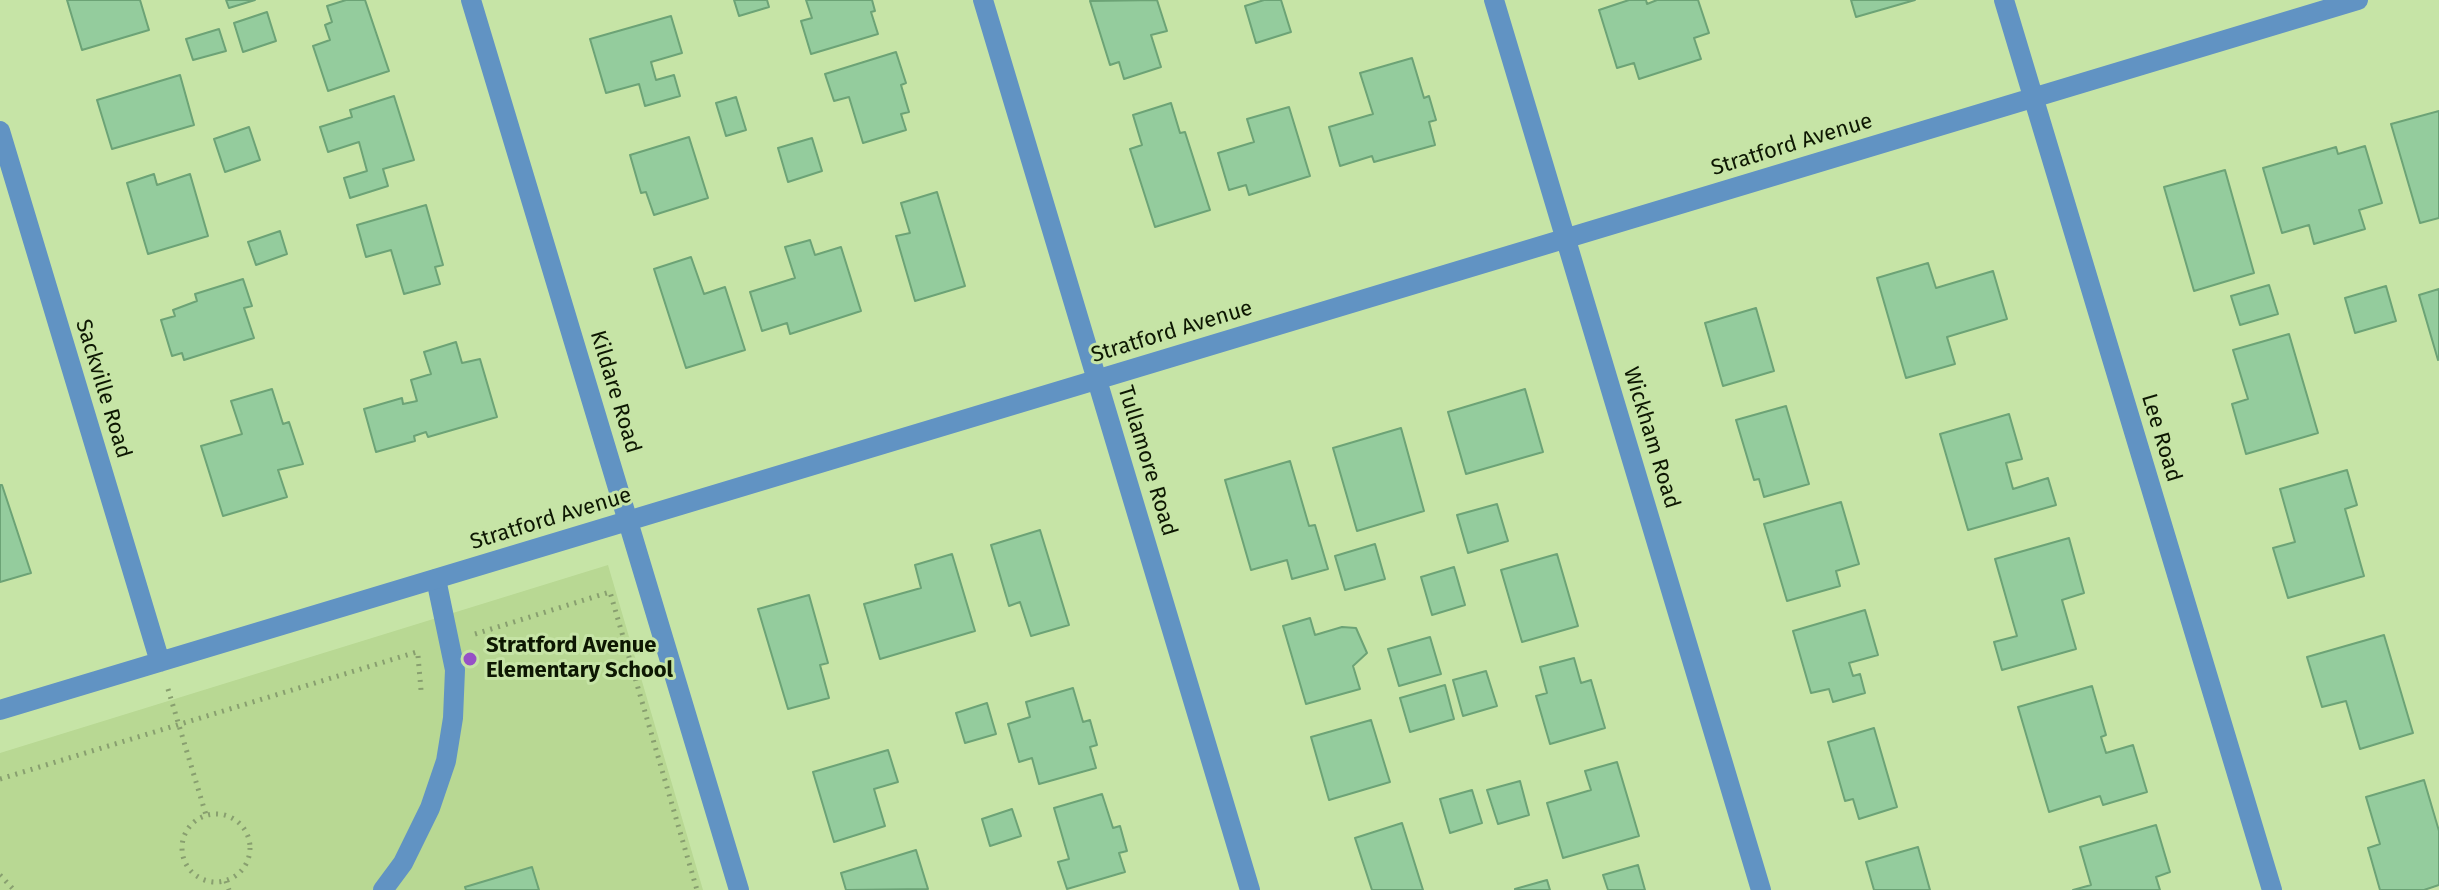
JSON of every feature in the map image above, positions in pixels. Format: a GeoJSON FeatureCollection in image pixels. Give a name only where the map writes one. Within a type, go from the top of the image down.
{"type":"FeatureCollection","features":[{"type":"Feature","properties":{"kind":"street","name":"Kildare Road"},"geometry":{"type":"LineString","coordinates":[[471,0],[739,890]]}},
{"type":"Feature","properties":{"kind":"street","name":"Tullamore Road"},"geometry":{"type":"LineString","coordinates":[[983,0],[1250,890]]}},
{"type":"Feature","properties":{"kind":"street","name":"Wickham Road"},"geometry":{"type":"LineString","coordinates":[[1494,0],[1761,890]]}},
{"type":"Feature","properties":{"kind":"street","name":"Lee Road"},"geometry":{"type":"LineString","coordinates":[[2004,0],[2272,890]]}},
{"type":"Feature","properties":{"kind":"street","name":"Stratford Avenue"},"geometry":{"type":"LineString","coordinates":[[0,710],[2358,0]]}},
{"type":"Feature","properties":{"kind":"street","name":"Sackville Road"},"geometry":{"type":"LineString","coordinates":[[0,131],[160,662]]}},
{"type":"Feature","properties":{"kind":"street"},"geometry":{"type":"LineString","coordinates":[[383,890],[403,863],[430,808],[446,761],[453,718],[455,670],[436,579]]}},
{"type":"Feature","properties":{"kind":"path"},"geometry":{"type":"LineString","coordinates":[[0,779],[610,592],[697,890]]}},
{"type":"Feature","properties":{"kind":"path"},"geometry":{"type":"LineString","coordinates":[[418,651],[422,704]]}},
{"type":"Feature","properties":{"kind":"path"},"geometry":{"type":"LineString","coordinates":[[160,662],[206,815]]}},
{"type":"Feature","properties":{"kind":"path"},"geometry":{"type":"LineString","coordinates":[[206,815],[227,815],[245,828],[249,838],[249,860],[236,877],[226,881],[214,883],[203,880],[185,864],[182,840],[187,829],[206,815]]}},
{"type":"Feature","properties":{"kind":"path"},"geometry":{"type":"LineString","coordinates":[[0,875],[14,890]]}},
{"type":"Feature","properties":{"kind":"path"},"geometry":{"type":"LineString","coordinates":[[226,881],[229,890]]}},
{"type":"Feature","properties":{"kind":"shaded area","name":"Stratford Avenue Elementary School"},"geometry":{"type":"Polygon","coordinates":[[[608,565],[703,890],[0,890],[0,753],[608,565]]]}},
{"type":"Feature","properties":{"kind":"building"},"geometry":{"type":"Polygon","coordinates":[[[67,0],[140,0],[149,30],[82,50],[67,0]]]}},
{"type":"Feature","properties":{"kind":"building"},"geometry":{"type":"Polygon","coordinates":[[[226,0],[255,0],[229,8],[226,0]]]}},
{"type":"Feature","properties":{"kind":"building"},"geometry":{"type":"Polygon","coordinates":[[[346,0],[365,0],[389,71],[328,91],[313,46],[330,40],[325,25],[332,22],[327,6],[346,0]]]}},
{"type":"Feature","properties":{"kind":"building"},"geometry":{"type":"Polygon","coordinates":[[[734,0],[767,0],[769,7],[739,16],[734,0]]]}},
{"type":"Feature","properties":{"kind":"building"},"geometry":{"type":"Polygon","coordinates":[[[806,0],[872,0],[875,11],[871,12],[878,34],[811,54],[801,21],[812,18],[806,0]]]}},
{"type":"Feature","properties":{"kind":"building"},"geometry":{"type":"Polygon","coordinates":[[[1157,0],[1167,31],[1151,35],[1161,67],[1124,79],[1119,62],[1110,65],[1090,1],[1157,0]]]}},
{"type":"Feature","properties":{"kind":"building"},"geometry":{"type":"Polygon","coordinates":[[[1264,0],[1281,0],[1291,32],[1256,43],[1245,6],[1264,0]]]}},
{"type":"Feature","properties":{"kind":"building"},"geometry":{"type":"Polygon","coordinates":[[[1629,0],[1646,0],[1647,4],[1657,0],[1698,0],[1709,33],[1694,38],[1701,59],[1639,79],[1634,63],[1617,68],[1599,10],[1629,0]]]}},
{"type":"Feature","properties":{"kind":"building"},"geometry":{"type":"Polygon","coordinates":[[[1851,0],[1915,0],[1856,17],[1851,0]]]}},
{"type":"Feature","properties":{"kind":"building"},"geometry":{"type":"Polygon","coordinates":[[[267,12],[276,41],[243,52],[234,23],[267,12]]]}},
{"type":"Feature","properties":{"kind":"building"},"geometry":{"type":"Polygon","coordinates":[[[671,16],[682,53],[651,62],[656,80],[674,75],[680,96],[645,106],[639,84],[606,93],[590,39],[671,16]]]}},
{"type":"Feature","properties":{"kind":"building"},"geometry":{"type":"Polygon","coordinates":[[[219,29],[226,51],[193,60],[186,39],[219,29]]]}},
{"type":"Feature","properties":{"kind":"building"},"geometry":{"type":"Polygon","coordinates":[[[896,52],[906,83],[901,85],[909,112],[901,114],[906,130],[863,143],[849,97],[834,101],[825,74],[896,52]]]}},
{"type":"Feature","properties":{"kind":"building"},"geometry":{"type":"Polygon","coordinates":[[[1412,58],[1424,98],[1429,96],[1436,120],[1429,122],[1435,145],[1374,162],[1372,156],[1340,166],[1329,127],[1373,114],[1360,73],[1412,58]]]}},
{"type":"Feature","properties":{"kind":"building"},"geometry":{"type":"Polygon","coordinates":[[[180,75],[194,125],[112,149],[97,100],[180,75]]]}},
{"type":"Feature","properties":{"kind":"building"},"geometry":{"type":"Polygon","coordinates":[[[394,96],[414,160],[383,169],[388,186],[350,198],[344,178],[367,171],[359,142],[328,152],[320,127],[352,117],[350,110],[394,96]]]}},
{"type":"Feature","properties":{"kind":"building"},"geometry":{"type":"Polygon","coordinates":[[[736,97],[746,130],[726,136],[716,103],[736,97]]]}},
{"type":"Feature","properties":{"kind":"building"},"geometry":{"type":"Polygon","coordinates":[[[1171,103],[1180,133],[1185,132],[1210,210],[1155,227],[1130,149],[1142,145],[1133,115],[1171,103]]]}},
{"type":"Feature","properties":{"kind":"building"},"geometry":{"type":"Polygon","coordinates":[[[1289,107],[1310,176],[1249,195],[1246,185],[1229,190],[1218,153],[1254,142],[1247,119],[1289,107]]]}},
{"type":"Feature","properties":{"kind":"building"},"geometry":{"type":"Polygon","coordinates":[[[2439,111],[2439,218],[2420,223],[2391,124],[2439,111]]]}},
{"type":"Feature","properties":{"kind":"building"},"geometry":{"type":"Polygon","coordinates":[[[249,127],[260,160],[225,172],[214,139],[249,127]]]}},
{"type":"Feature","properties":{"kind":"building"},"geometry":{"type":"Polygon","coordinates":[[[689,137],[708,198],[654,215],[646,192],[641,193],[630,155],[689,137]]]}},
{"type":"Feature","properties":{"kind":"building"},"geometry":{"type":"Polygon","coordinates":[[[812,138],[822,171],[788,182],[778,148],[812,138]]]}},
{"type":"Feature","properties":{"kind":"building"},"geometry":{"type":"Polygon","coordinates":[[[2365,146],[2382,203],[2359,210],[2365,229],[2314,244],[2309,225],[2282,233],[2263,168],[2336,147],[2338,154],[2365,146]]]}},
{"type":"Feature","properties":{"kind":"building"},"geometry":{"type":"Polygon","coordinates":[[[2225,170],[2254,273],[2194,291],[2164,187],[2225,170]]]}},
{"type":"Feature","properties":{"kind":"building"},"geometry":{"type":"Polygon","coordinates":[[[154,174],[157,185],[190,174],[208,236],[148,254],[127,183],[154,174]]]}},
{"type":"Feature","properties":{"kind":"building"},"geometry":{"type":"Polygon","coordinates":[[[937,192],[965,286],[915,301],[896,236],[910,233],[901,203],[937,192]]]}},
{"type":"Feature","properties":{"kind":"building"},"geometry":{"type":"Polygon","coordinates":[[[426,205],[443,265],[435,267],[440,284],[404,294],[391,250],[366,257],[357,225],[426,205]]]}},
{"type":"Feature","properties":{"kind":"building"},"geometry":{"type":"Polygon","coordinates":[[[280,231],[287,254],[256,265],[248,242],[280,231]]]}},
{"type":"Feature","properties":{"kind":"building"},"geometry":{"type":"Polygon","coordinates":[[[810,240],[815,255],[841,247],[861,311],[790,334],[787,323],[762,331],[750,292],[795,278],[785,247],[810,240]]]}},
{"type":"Feature","properties":{"kind":"building"},"geometry":{"type":"Polygon","coordinates":[[[691,257],[704,294],[725,287],[745,350],[686,368],[654,269],[691,257]]]}},
{"type":"Feature","properties":{"kind":"building"},"geometry":{"type":"Polygon","coordinates":[[[1928,263],[1936,288],[1993,271],[2007,319],[1947,337],[1955,364],[1906,378],[1877,278],[1928,263]]]}},
{"type":"Feature","properties":{"kind":"building"},"geometry":{"type":"Polygon","coordinates":[[[243,279],[252,306],[244,308],[254,338],[184,360],[182,353],[172,356],[161,320],[175,316],[173,310],[197,301],[195,294],[243,279]]]}},
{"type":"Feature","properties":{"kind":"building"},"geometry":{"type":"Polygon","coordinates":[[[2269,285],[2278,314],[2240,325],[2231,296],[2269,285]]]}},
{"type":"Feature","properties":{"kind":"building"},"geometry":{"type":"Polygon","coordinates":[[[2386,286],[2396,321],[2355,333],[2345,298],[2386,286]]]}},
{"type":"Feature","properties":{"kind":"building"},"geometry":{"type":"Polygon","coordinates":[[[2439,289],[2439,359],[2438,360],[2419,295],[2439,289]]]}},
{"type":"Feature","properties":{"kind":"building"},"geometry":{"type":"Polygon","coordinates":[[[1756,308],[1774,371],[1723,386],[1705,323],[1756,308]]]}},
{"type":"Feature","properties":{"kind":"building"},"geometry":{"type":"Polygon","coordinates":[[[2289,334],[2318,433],[2246,454],[2232,404],[2248,399],[2233,350],[2289,334]]]}},
{"type":"Feature","properties":{"kind":"building"},"geometry":{"type":"Polygon","coordinates":[[[456,342],[462,363],[480,359],[497,417],[428,437],[426,432],[414,436],[415,441],[376,452],[364,409],[402,398],[403,404],[417,401],[411,380],[431,374],[424,352],[456,342]]]}},
{"type":"Feature","properties":{"kind":"building"},"geometry":{"type":"Polygon","coordinates":[[[272,389],[283,424],[289,422],[303,464],[278,470],[287,497],[223,516],[201,446],[242,434],[231,401],[272,389]]]}},
{"type":"Feature","properties":{"kind":"building"},"geometry":{"type":"Polygon","coordinates":[[[1525,389],[1543,452],[1466,474],[1448,412],[1525,389]]]}},
{"type":"Feature","properties":{"kind":"building"},"geometry":{"type":"Polygon","coordinates":[[[1786,406],[1809,484],[1764,497],[1759,479],[1754,480],[1736,420],[1786,406]]]}},
{"type":"Feature","properties":{"kind":"building"},"geometry":{"type":"Polygon","coordinates":[[[2009,414],[2022,459],[2006,463],[2013,489],[2048,478],[2056,505],[1968,530],[1940,434],[2009,414]]]}},
{"type":"Feature","properties":{"kind":"building"},"geometry":{"type":"Polygon","coordinates":[[[1401,428],[1424,511],[1357,531],[1333,448],[1401,428]]]}},
{"type":"Feature","properties":{"kind":"building"},"geometry":{"type":"Polygon","coordinates":[[[1290,461],[1309,526],[1315,525],[1328,569],[1292,579],[1287,560],[1251,570],[1225,480],[1290,461]]]}},
{"type":"Feature","properties":{"kind":"building"},"geometry":{"type":"Polygon","coordinates":[[[2347,470],[2357,505],[2345,509],[2364,576],[2288,598],[2273,548],[2295,542],[2280,489],[2347,470]]]}},
{"type":"Feature","properties":{"kind":"building"},"geometry":{"type":"Polygon","coordinates":[[[0,485],[31,573],[0,582],[0,485]]]}},
{"type":"Feature","properties":{"kind":"building"},"geometry":{"type":"Polygon","coordinates":[[[1841,502],[1859,564],[1836,571],[1840,586],[1787,601],[1764,524],[1841,502]]]}},
{"type":"Feature","properties":{"kind":"building"},"geometry":{"type":"Polygon","coordinates":[[[1497,504],[1508,541],[1468,553],[1457,515],[1497,504]]]}},
{"type":"Feature","properties":{"kind":"building"},"geometry":{"type":"Polygon","coordinates":[[[1040,530],[1069,625],[1031,636],[1020,602],[1009,606],[991,545],[1040,530]]]}},
{"type":"Feature","properties":{"kind":"building"},"geometry":{"type":"Polygon","coordinates":[[[2069,538],[2084,593],[2062,600],[2076,649],[2002,670],[1994,642],[2017,636],[1995,559],[2069,538]]]}},
{"type":"Feature","properties":{"kind":"building"},"geometry":{"type":"Polygon","coordinates":[[[1375,544],[1385,579],[1345,590],[1335,556],[1375,544]]]}},
{"type":"Feature","properties":{"kind":"building"},"geometry":{"type":"Polygon","coordinates":[[[952,554],[975,631],[880,659],[864,604],[921,588],[915,565],[952,554]]]}},
{"type":"Feature","properties":{"kind":"building"},"geometry":{"type":"Polygon","coordinates":[[[1557,554],[1578,626],[1522,642],[1501,570],[1557,554]]]}},
{"type":"Feature","properties":{"kind":"building"},"geometry":{"type":"Polygon","coordinates":[[[1454,567],[1465,605],[1432,615],[1421,577],[1454,567]]]}},
{"type":"Feature","properties":{"kind":"building"},"geometry":{"type":"Polygon","coordinates":[[[809,595],[828,663],[820,665],[829,698],[788,709],[758,609],[809,595]]]}},
{"type":"Feature","properties":{"kind":"building"},"geometry":{"type":"Polygon","coordinates":[[[1865,610],[1878,655],[1849,663],[1853,676],[1860,674],[1865,693],[1833,702],[1829,689],[1811,693],[1793,631],[1865,610]]]}},
{"type":"Feature","properties":{"kind":"building"},"geometry":{"type":"Polygon","coordinates":[[[1310,618],[1315,635],[1342,627],[1356,628],[1367,653],[1353,666],[1360,689],[1306,704],[1283,626],[1310,618]]]}},
{"type":"Feature","properties":{"kind":"building"},"geometry":{"type":"Polygon","coordinates":[[[2384,635],[2413,733],[2360,749],[2346,701],[2322,707],[2307,657],[2384,635]]]}},
{"type":"Feature","properties":{"kind":"building"},"geometry":{"type":"Polygon","coordinates":[[[1430,637],[1441,674],[1399,686],[1388,649],[1430,637]]]}},
{"type":"Feature","properties":{"kind":"building"},"geometry":{"type":"Polygon","coordinates":[[[1574,658],[1581,683],[1591,680],[1605,728],[1550,744],[1536,696],[1547,693],[1540,667],[1574,658]]]}},
{"type":"Feature","properties":{"kind":"building"},"geometry":{"type":"Polygon","coordinates":[[[1486,671],[1497,706],[1463,716],[1453,680],[1486,671]]]}},
{"type":"Feature","properties":{"kind":"building"},"geometry":{"type":"Polygon","coordinates":[[[1445,685],[1454,719],[1410,732],[1400,698],[1445,685]]]}},
{"type":"Feature","properties":{"kind":"building"},"geometry":{"type":"Polygon","coordinates":[[[2092,686],[2106,735],[2101,737],[2106,753],[2133,745],[2147,792],[2103,805],[2100,796],[2049,812],[2018,707],[2092,686]]]}},
{"type":"Feature","properties":{"kind":"building"},"geometry":{"type":"Polygon","coordinates":[[[1073,688],[1083,722],[1090,720],[1097,745],[1090,747],[1096,768],[1039,784],[1032,758],[1019,762],[1008,724],[1030,717],[1026,702],[1073,688]]]}},
{"type":"Feature","properties":{"kind":"building"},"geometry":{"type":"Polygon","coordinates":[[[987,703],[996,734],[965,743],[956,713],[987,703]]]}},
{"type":"Feature","properties":{"kind":"building"},"geometry":{"type":"Polygon","coordinates":[[[1371,720],[1390,782],[1329,800],[1311,737],[1371,720]]]}},
{"type":"Feature","properties":{"kind":"building"},"geometry":{"type":"Polygon","coordinates":[[[1874,728],[1897,807],[1859,819],[1853,799],[1845,801],[1828,742],[1874,728]]]}},
{"type":"Feature","properties":{"kind":"building"},"geometry":{"type":"Polygon","coordinates":[[[888,750],[898,782],[874,789],[885,826],[834,842],[813,772],[888,750]]]}},
{"type":"Feature","properties":{"kind":"building"},"geometry":{"type":"Polygon","coordinates":[[[1617,762],[1639,836],[1563,858],[1547,803],[1591,790],[1585,771],[1617,762]]]}},
{"type":"Feature","properties":{"kind":"building"},"geometry":{"type":"Polygon","coordinates":[[[2424,780],[2439,831],[2439,885],[2424,890],[2380,890],[2368,848],[2380,844],[2366,797],[2424,780]]]}},
{"type":"Feature","properties":{"kind":"building"},"geometry":{"type":"Polygon","coordinates":[[[1520,781],[1529,815],[1498,824],[1487,790],[1520,781]]]}},
{"type":"Feature","properties":{"kind":"building"},"geometry":{"type":"Polygon","coordinates":[[[1472,790],[1482,823],[1450,833],[1440,799],[1472,790]]]}},
{"type":"Feature","properties":{"kind":"building"},"geometry":{"type":"Polygon","coordinates":[[[1102,794],[1113,828],[1120,826],[1127,851],[1119,853],[1125,872],[1067,889],[1058,862],[1069,859],[1054,808],[1102,794]]]}},
{"type":"Feature","properties":{"kind":"building"},"geometry":{"type":"Polygon","coordinates":[[[1012,809],[1021,836],[990,846],[982,819],[1012,809]]]}},
{"type":"Feature","properties":{"kind":"building"},"geometry":{"type":"Polygon","coordinates":[[[1402,823],[1423,890],[1372,890],[1355,838],[1402,823]]]}},
{"type":"Feature","properties":{"kind":"building"},"geometry":{"type":"Polygon","coordinates":[[[2156,825],[2170,872],[2156,877],[2160,890],[2073,890],[2091,885],[2080,847],[2156,825]]]}},
{"type":"Feature","properties":{"kind":"building"},"geometry":{"type":"Polygon","coordinates":[[[1918,847],[1930,890],[1874,890],[1866,862],[1918,847]]]}},
{"type":"Feature","properties":{"kind":"building"},"geometry":{"type":"Polygon","coordinates":[[[916,850],[928,889],[846,890],[841,873],[916,850]]]}},
{"type":"Feature","properties":{"kind":"building"},"geometry":{"type":"Polygon","coordinates":[[[1638,865],[1645,890],[1608,890],[1603,875],[1638,865]]]}},
{"type":"Feature","properties":{"kind":"building"},"geometry":{"type":"Polygon","coordinates":[[[532,867],[539,890],[466,890],[465,887],[532,867]]]}},
{"type":"Feature","properties":{"kind":"building"},"geometry":{"type":"Polygon","coordinates":[[[1547,880],[1550,890],[1515,890],[1515,889],[1547,880]]]}},
{"type":"Feature","properties":{"kind":"place","name":"Stratford Avenue Elementary School"},"geometry":{"type":"Point","coordinates":[470,659]}}]}
